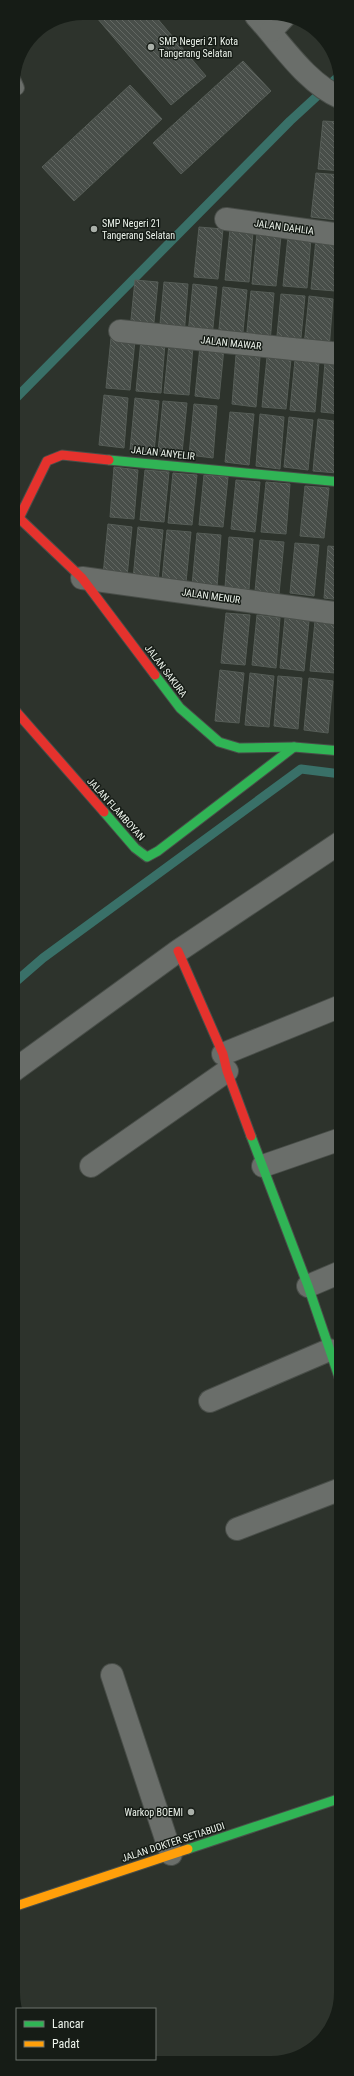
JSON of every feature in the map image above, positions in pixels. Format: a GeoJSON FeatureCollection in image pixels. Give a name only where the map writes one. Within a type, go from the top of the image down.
{"type":"FeatureCollection","features":[{"type":"Feature","properties":{"kind":"street"},"geometry":{"type":"LineString","coordinates":[[273,20],[263,24],[305,71],[334,95]]}},
{"type":"Feature","properties":{"kind":"street","name":"JALAN DAHLIA"},"geometry":{"type":"LineString","coordinates":[[226,219],[334,234]]}},
{"type":"Feature","properties":{"kind":"street","name":"JALAN MAWAR"},"geometry":{"type":"LineString","coordinates":[[120,331],[334,353]]}},
{"type":"Feature","properties":{"kind":"street","name":"JALAN ANYELIR"},"geometry":{"type":"LineString","coordinates":[[20,512],[47,461],[62,455],[334,481]]}},
{"type":"Feature","properties":{"kind":"street","name":"JALAN SAKURA"},"geometry":{"type":"LineString","coordinates":[[20,524],[82,578],[180,708],[219,742],[239,748],[294,747],[334,750]]}},
{"type":"Feature","properties":{"kind":"street","name":"JALAN MENUR"},"geometry":{"type":"LineString","coordinates":[[82,578],[334,613]]}},
{"type":"Feature","properties":{"kind":"street","name":"JALAN FLAMBOYAN"},"geometry":{"type":"LineString","coordinates":[[20,716],[135,848],[147,857],[158,851],[294,747]]}},
{"type":"Feature","properties":{"kind":"street"},"geometry":{"type":"LineString","coordinates":[[20,1066],[178,951],[334,847]]}},
{"type":"Feature","properties":{"kind":"street"},"geometry":{"type":"LineString","coordinates":[[178,951],[225,1063],[308,1286],[334,1364]]}},
{"type":"Feature","properties":{"kind":"street"},"geometry":{"type":"LineString","coordinates":[[91,1166],[225,1063],[334,1009]]}},
{"type":"Feature","properties":{"kind":"street"},"geometry":{"type":"LineString","coordinates":[[263,1166],[334,1141]]}},
{"type":"Feature","properties":{"kind":"street"},"geometry":{"type":"LineString","coordinates":[[308,1286],[334,1275]]}},
{"type":"Feature","properties":{"kind":"street"},"geometry":{"type":"LineString","coordinates":[[210,1401],[329,1350]]}},
{"type":"Feature","properties":{"kind":"street"},"geometry":{"type":"LineString","coordinates":[[237,1529],[334,1492]]}},
{"type":"Feature","properties":{"kind":"street"},"geometry":{"type":"LineString","coordinates":[[112,1676],[171,1854]]}},
{"type":"Feature","properties":{"kind":"street","name":"JALAN DOKTER SETIABUDI"},"geometry":{"type":"LineString","coordinates":[[20,1905],[334,1800]]}},
{"type":"Feature","properties":{"kind":"building","name":"SMP Negeri 21 Kota Tangerang Selatan"},"geometry":{"type":"Polygon","coordinates":[[[99,20],[159,20],[206,76],[171,105],[99,20]]]}},
{"type":"Feature","properties":{"kind":"building"},"geometry":{"type":"Polygon","coordinates":[[[243,61],[271,91],[181,174],[153,143],[243,61]]]}},
{"type":"Feature","properties":{"kind":"building"},"geometry":{"type":"Polygon","coordinates":[[[130,85],[162,119],[74,201],[42,167],[130,85]]]}},
{"type":"Feature","properties":{"kind":"building"},"geometry":{"type":"Polygon","coordinates":[[[323,121],[334,122],[334,170],[318,169],[323,121]]]}},
{"type":"Feature","properties":{"kind":"building"},"geometry":{"type":"Polygon","coordinates":[[[316,173],[334,174],[334,220],[311,217],[316,173]]]}},
{"type":"Feature","properties":{"kind":"building"},"geometry":{"type":"Polygon","coordinates":[[[199,227],[223,229],[218,279],[194,277],[199,227]]]}},
{"type":"Feature","properties":{"kind":"building"},"geometry":{"type":"Polygon","coordinates":[[[230,229],[253,232],[249,282],[225,280],[230,229]]]}},
{"type":"Feature","properties":{"kind":"building"},"geometry":{"type":"Polygon","coordinates":[[[257,234],[281,236],[276,286],[252,284],[257,234]]]}},
{"type":"Feature","properties":{"kind":"building"},"geometry":{"type":"Polygon","coordinates":[[[288,236],[311,238],[307,288],[283,286],[288,236]]]}},
{"type":"Feature","properties":{"kind":"building"},"geometry":{"type":"Polygon","coordinates":[[[316,239],[334,241],[334,291],[311,289],[316,239]]]}},
{"type":"Feature","properties":{"kind":"building"},"geometry":{"type":"Polygon","coordinates":[[[135,280],[158,282],[153,332],[130,329],[135,280]]]}},
{"type":"Feature","properties":{"kind":"building"},"geometry":{"type":"Polygon","coordinates":[[[164,282],[188,284],[184,336],[159,334],[164,282]]]}},
{"type":"Feature","properties":{"kind":"building"},"geometry":{"type":"Polygon","coordinates":[[[193,284],[217,287],[212,337],[188,334],[193,284]]]}},
{"type":"Feature","properties":{"kind":"building"},"geometry":{"type":"Polygon","coordinates":[[[223,287],[247,290],[242,342],[218,339],[223,287]]]}},
{"type":"Feature","properties":{"kind":"building"},"geometry":{"type":"Polygon","coordinates":[[[251,291],[274,293],[270,343],[246,341],[251,291]]]}},
{"type":"Feature","properties":{"kind":"building"},"geometry":{"type":"Polygon","coordinates":[[[281,294],[305,296],[300,348],[276,346],[281,294]]]}},
{"type":"Feature","properties":{"kind":"building"},"geometry":{"type":"Polygon","coordinates":[[[309,296],[333,299],[329,349],[304,346],[309,296]]]}},
{"type":"Feature","properties":{"kind":"building"},"geometry":{"type":"Polygon","coordinates":[[[111,338],[135,340],[130,390],[106,388],[111,338]]]}},
{"type":"Feature","properties":{"kind":"building"},"geometry":{"type":"Polygon","coordinates":[[[141,340],[165,343],[161,393],[136,391],[141,340]]]}},
{"type":"Feature","properties":{"kind":"building"},"geometry":{"type":"Polygon","coordinates":[[[169,344],[193,346],[189,395],[164,393],[169,344]]]}},
{"type":"Feature","properties":{"kind":"building"},"geometry":{"type":"Polygon","coordinates":[[[200,346],[224,348],[219,399],[195,396],[200,346]]]}},
{"type":"Feature","properties":{"kind":"building"},"geometry":{"type":"Polygon","coordinates":[[[236,355],[260,357],[256,407],[232,404],[236,355]]]}},
{"type":"Feature","properties":{"kind":"building"},"geometry":{"type":"Polygon","coordinates":[[[267,357],[291,359],[286,409],[262,407],[267,357]]]}},
{"type":"Feature","properties":{"kind":"building"},"geometry":{"type":"Polygon","coordinates":[[[295,360],[319,362],[315,412],[290,410],[295,360]]]}},
{"type":"Feature","properties":{"kind":"building"},"geometry":{"type":"Polygon","coordinates":[[[325,362],[334,363],[334,413],[321,412],[325,362]]]}},
{"type":"Feature","properties":{"kind":"building"},"geometry":{"type":"Polygon","coordinates":[[[104,395],[128,398],[124,448],[99,445],[104,395]]]}},
{"type":"Feature","properties":{"kind":"building"},"geometry":{"type":"Polygon","coordinates":[[[135,398],[159,401],[154,452],[130,450],[135,398]]]}},
{"type":"Feature","properties":{"kind":"building"},"geometry":{"type":"Polygon","coordinates":[[[163,401],[187,403],[182,453],[158,451],[163,401]]]}},
{"type":"Feature","properties":{"kind":"building"},"geometry":{"type":"Polygon","coordinates":[[[194,404],[217,406],[213,458],[189,455],[194,404]]]}},
{"type":"Feature","properties":{"kind":"building"},"geometry":{"type":"Polygon","coordinates":[[[230,412],[254,414],[249,465],[225,462],[230,412]]]}},
{"type":"Feature","properties":{"kind":"building"},"geometry":{"type":"Polygon","coordinates":[[[260,414],[284,417],[280,469],[256,466],[260,414]]]}},
{"type":"Feature","properties":{"kind":"building"},"geometry":{"type":"Polygon","coordinates":[[[289,417],[313,420],[308,470],[284,467],[289,417]]]}},
{"type":"Feature","properties":{"kind":"building"},"geometry":{"type":"Polygon","coordinates":[[[318,419],[334,421],[334,473],[313,471],[318,419]]]}},
{"type":"Feature","properties":{"kind":"building"},"geometry":{"type":"Polygon","coordinates":[[[114,467],[138,470],[134,519],[110,517],[114,467]]]}},
{"type":"Feature","properties":{"kind":"building"},"geometry":{"type":"Polygon","coordinates":[[[145,470],[169,472],[164,522],[140,520],[145,470]]]}},
{"type":"Feature","properties":{"kind":"building"},"geometry":{"type":"Polygon","coordinates":[[[173,473],[197,475],[192,525],[168,523],[173,473]]]}},
{"type":"Feature","properties":{"kind":"building"},"geometry":{"type":"Polygon","coordinates":[[[204,475],[228,477],[223,527],[199,525],[204,475]]]}},
{"type":"Feature","properties":{"kind":"building"},"geometry":{"type":"Polygon","coordinates":[[[236,480],[260,482],[255,532],[231,529],[236,480]]]}},
{"type":"Feature","properties":{"kind":"building"},"geometry":{"type":"Polygon","coordinates":[[[266,482],[290,484],[286,534],[261,532],[266,482]]]}},
{"type":"Feature","properties":{"kind":"building"},"geometry":{"type":"Polygon","coordinates":[[[305,486],[329,488],[324,538],[300,536],[305,486]]]}},
{"type":"Feature","properties":{"kind":"building"},"geometry":{"type":"Polygon","coordinates":[[[108,524],[132,527],[127,577],[103,575],[108,524]]]}},
{"type":"Feature","properties":{"kind":"building"},"geometry":{"type":"Polygon","coordinates":[[[138,527],[163,530],[158,582],[133,579],[138,527]]]}},
{"type":"Feature","properties":{"kind":"building"},"geometry":{"type":"Polygon","coordinates":[[[167,530],[191,532],[186,582],[162,580],[167,530]]]}},
{"type":"Feature","properties":{"kind":"building"},"geometry":{"type":"Polygon","coordinates":[[[197,533],[221,535],[217,587],[192,585],[197,533]]]}},
{"type":"Feature","properties":{"kind":"building"},"geometry":{"type":"Polygon","coordinates":[[[229,537],[253,539],[249,589],[225,587],[229,537]]]}},
{"type":"Feature","properties":{"kind":"building"},"geometry":{"type":"Polygon","coordinates":[[[260,540],[284,542],[279,594],[255,591],[260,540]]]}},
{"type":"Feature","properties":{"kind":"building"},"geometry":{"type":"Polygon","coordinates":[[[295,543],[319,545],[314,596],[290,593],[295,543]]]}},
{"type":"Feature","properties":{"kind":"building"},"geometry":{"type":"Polygon","coordinates":[[[328,546],[334,546],[334,599],[324,598],[328,546]]]}},
{"type":"Feature","properties":{"kind":"building"},"geometry":{"type":"Polygon","coordinates":[[[226,613],[250,615],[245,665],[221,663],[226,613]]]}},
{"type":"Feature","properties":{"kind":"building"},"geometry":{"type":"Polygon","coordinates":[[[257,615],[280,618],[276,668],[252,665],[257,615]]]}},
{"type":"Feature","properties":{"kind":"building"},"geometry":{"type":"Polygon","coordinates":[[[285,618],[309,621],[304,671],[280,668],[285,618]]]}},
{"type":"Feature","properties":{"kind":"building"},"geometry":{"type":"Polygon","coordinates":[[[315,621],[334,623],[334,673],[310,671],[315,621]]]}},
{"type":"Feature","properties":{"kind":"building"},"geometry":{"type":"Polygon","coordinates":[[[220,670],[244,673],[239,723],[215,721],[220,670]]]}},
{"type":"Feature","properties":{"kind":"building"},"geometry":{"type":"Polygon","coordinates":[[[250,673],[274,676],[269,727],[245,725],[250,673]]]}},
{"type":"Feature","properties":{"kind":"building"},"geometry":{"type":"Polygon","coordinates":[[[278,676],[302,678],[298,729],[274,726],[278,676]]]}},
{"type":"Feature","properties":{"kind":"building"},"geometry":{"type":"Polygon","coordinates":[[[309,678],[333,681],[328,733],[304,730],[309,678]]]}},
{"type":"Feature","properties":{"kind":"waterway"},"geometry":{"type":"LineString","coordinates":[[20,394],[290,121],[334,81]]}},
{"type":"Feature","properties":{"kind":"waterway"},"geometry":{"type":"LineString","coordinates":[[20,978],[43,958],[301,769],[334,773]]}},
{"type":"Feature","properties":{"kind":"traffic: fast"},"geometry":{"type":"LineString","coordinates":[[109,460],[334,481]]}},
{"type":"Feature","properties":{"kind":"traffic: fast"},"geometry":{"type":"LineString","coordinates":[[155,675],[180,708],[219,742],[239,748],[294,747],[334,750]]}},
{"type":"Feature","properties":{"kind":"traffic: fast"},"geometry":{"type":"LineString","coordinates":[[104,812],[135,848],[147,857],[158,851],[294,747]]}},
{"type":"Feature","properties":{"kind":"traffic: fast"},"geometry":{"type":"LineString","coordinates":[[251,1136],[308,1286],[334,1362]]}},
{"type":"Feature","properties":{"kind":"traffic: fast"},"geometry":{"type":"LineString","coordinates":[[188,1849],[334,1800]]}},
{"type":"Feature","properties":{"kind":"traffic: slow"},"geometry":{"type":"LineString","coordinates":[[20,1905],[188,1849]]}},
{"type":"Feature","properties":{"kind":"traffic: jam"},"geometry":{"type":"LineString","coordinates":[[20,516],[47,461],[62,455],[109,460]]}},
{"type":"Feature","properties":{"kind":"traffic: jam"},"geometry":{"type":"LineString","coordinates":[[20,519],[82,578],[155,675]]}},
{"type":"Feature","properties":{"kind":"traffic: jam"},"geometry":{"type":"LineString","coordinates":[[20,716],[104,812]]}},
{"type":"Feature","properties":{"kind":"traffic: jam"},"geometry":{"type":"LineString","coordinates":[[178,951],[223,1054],[227,1071],[251,1136]]}},
{"type":"Feature","properties":{"kind":"place","name":"SMP Negeri 21 Kota Tangerang Selatan"},"geometry":{"type":"Point","coordinates":[151,47]}},
{"type":"Feature","properties":{"kind":"place","name":"SMP Negeri 21 Tangerang Selatan"},"geometry":{"type":"Point","coordinates":[94,229]}},
{"type":"Feature","properties":{"kind":"place","name":"Warkop BOEMI"},"geometry":{"type":"Point","coordinates":[191,1812]}}]}
